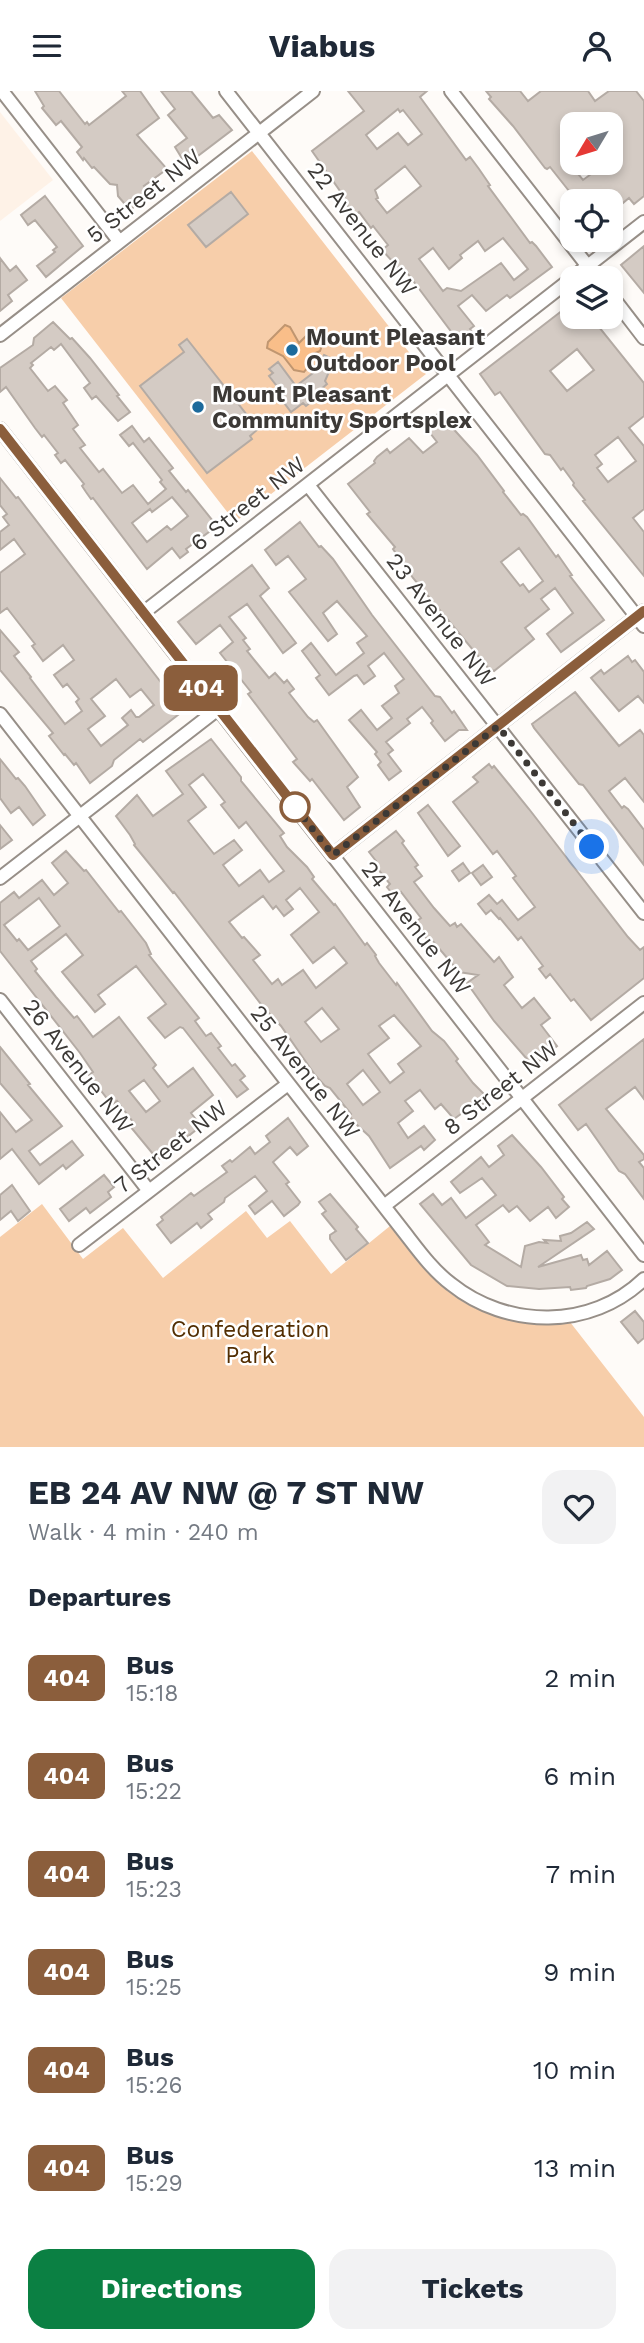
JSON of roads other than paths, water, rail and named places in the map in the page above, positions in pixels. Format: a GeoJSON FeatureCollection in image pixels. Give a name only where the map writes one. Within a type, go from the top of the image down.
{"type":"FeatureCollection","features":[{"type":"Feature","properties":{"kind":"street"},"geometry":{"type":"LineString","coordinates":[[2,91],[119,241]]}},
{"type":"Feature","properties":{"kind":"street","name":"22 Avenue NW"},"geometry":{"type":"LineString","coordinates":[[226,91],[642,618]]}},
{"type":"Feature","properties":{"kind":"street","name":"5 Street NW"},"geometry":{"type":"LineString","coordinates":[[0,335],[313,91]]}},
{"type":"Feature","properties":{"kind":"street"},"geometry":{"type":"LineString","coordinates":[[451,91],[587,265]]}},
{"type":"Feature","properties":{"kind":"street","name":"6 Street NW"},"geometry":{"type":"LineString","coordinates":[[143,613],[644,222]]}},
{"type":"Feature","properties":{"kind":"street"},"geometry":{"type":"LineString","coordinates":[[623,311],[644,338]]}},
{"type":"Feature","properties":{"kind":"street","name":"24 Avenue NW"},"geometry":{"type":"LineString","coordinates":[[0,429],[644,1255]]}},
{"type":"Feature","properties":{"kind":"street","name":"23 Avenue NW"},"geometry":{"type":"LineString","coordinates":[[308,485],[644,913]]}},
{"type":"Feature","properties":{"kind":"street"},"geometry":{"type":"LineString","coordinates":[[333,855],[642,618]]}},
{"type":"Feature","properties":{"kind":"street"},"geometry":{"type":"LineString","coordinates":[[0,877],[218,709]]}},
{"type":"Feature","properties":{"kind":"street","name":"25 Avenue NW"},"geometry":{"type":"LineString","coordinates":[[0,715],[384,1206],[449,1283],[476,1301],[505,1313],[551,1318],[582,1314],[617,1300],[644,1279]]}},
{"type":"Feature","properties":{"kind":"street","name":"26 Avenue NW"},"geometry":{"type":"LineString","coordinates":[[0,1000],[149,1191]]}},
{"type":"Feature","properties":{"kind":"street","name":"8 Street NW"},"geometry":{"type":"LineString","coordinates":[[384,1206],[644,1003]]}},
{"type":"Feature","properties":{"kind":"street","name":"7 Street NW"},"geometry":{"type":"LineString","coordinates":[[79,1245],[288,1084]]}},
{"type":"Feature","properties":{"kind":"place","name":"Mount Pleasant Outdoor Pool"},"geometry":{"type":"Point","coordinates":[292,350]}},
{"type":"Feature","properties":{"kind":"place","name":"Mount Pleasant Community Sportsplex"},"geometry":{"type":"Point","coordinates":[198,407]}},
{"type":"Feature","properties":{"kind":"park label","name":"Confederation Park"},"geometry":{"type":"Point","coordinates":[250,1342]}}]}
